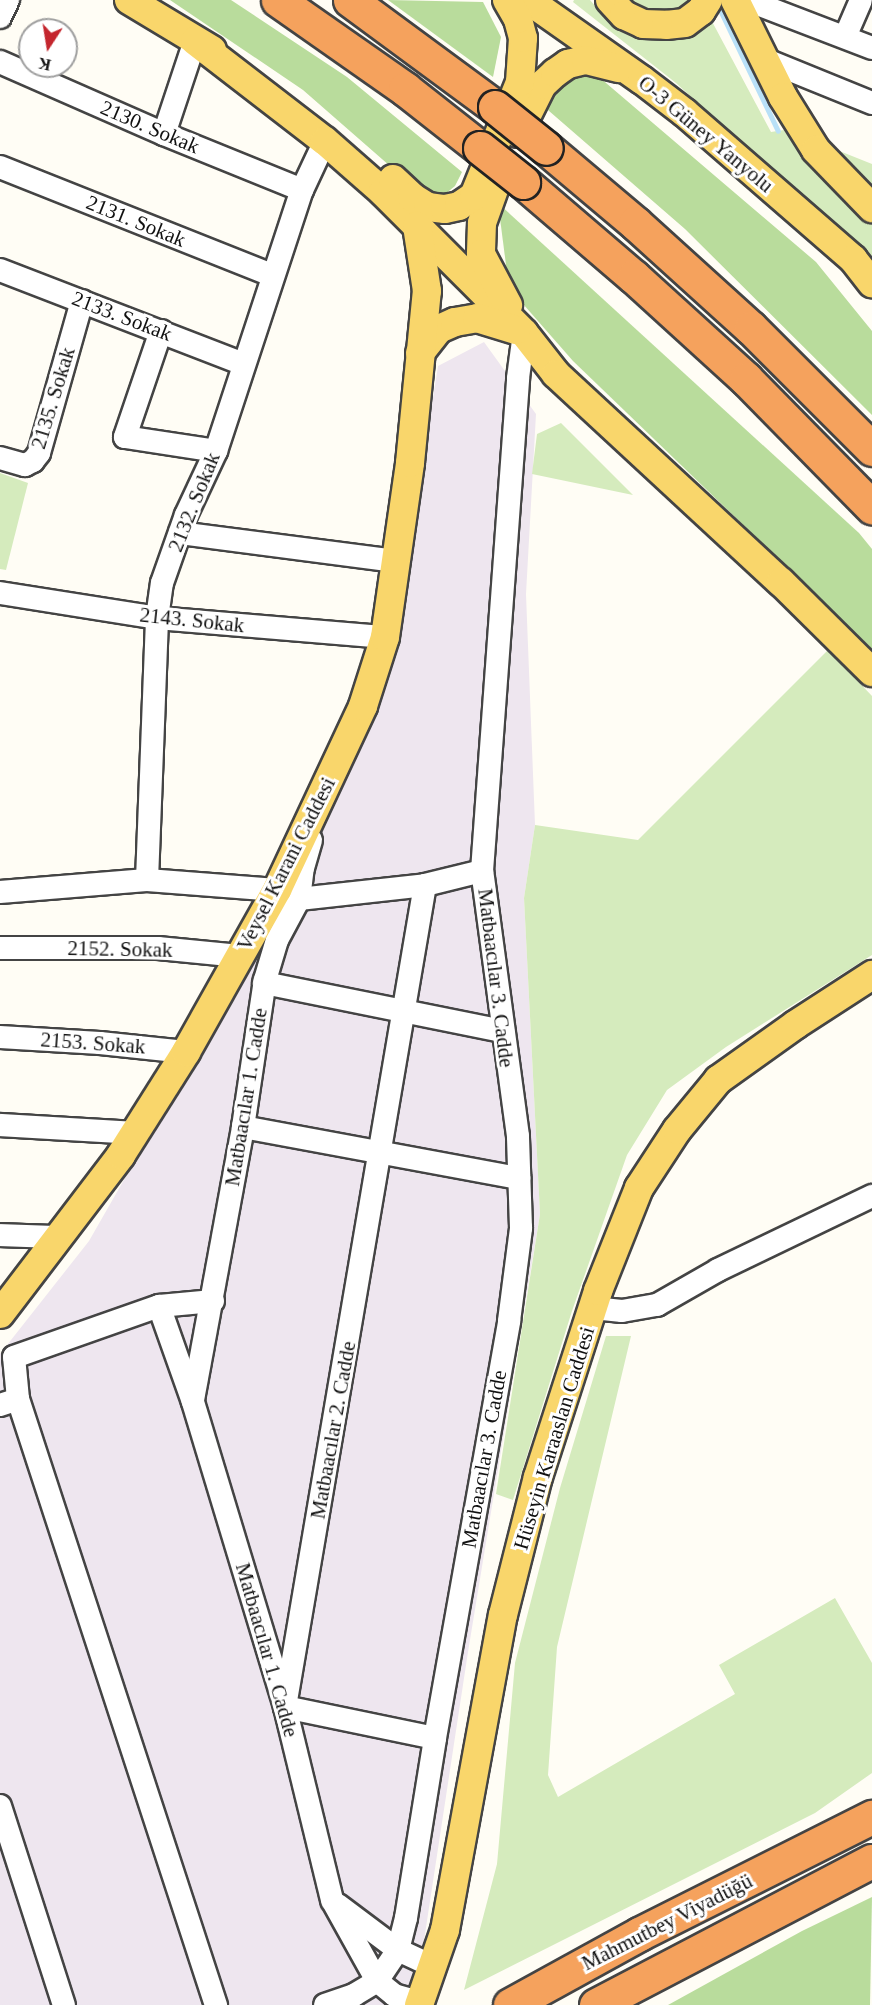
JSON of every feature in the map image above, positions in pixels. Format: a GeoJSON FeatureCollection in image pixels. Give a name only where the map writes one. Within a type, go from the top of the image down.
{"type":"FeatureCollection","features":[{"type":"Feature","properties":{"kind":"highway"},"geometry":{"type":"LineString","coordinates":[[279,0],[398,83],[523,182],[634,277],[746,379],[872,507]]}},
{"type":"Feature","properties":{"kind":"highway"},"geometry":{"type":"LineString","coordinates":[[350,0],[495,107],[546,148],[742,320],[872,449]]}},
{"type":"Feature","properties":{"kind":"highway"},"geometry":{"type":"LineString","coordinates":[[820,1833],[872,1793]]}},
{"type":"Feature","properties":{"kind":"highway"},"geometry":{"type":"LineString","coordinates":[[820,1833],[872,1817]]}},
{"type":"Feature","properties":{"kind":"highway","name":"Mahmutbey Viyadüğü"},"geometry":{"type":"LineString","coordinates":[[510,2005],[820,1833]]}},
{"type":"Feature","properties":{"kind":"highway","name":"Mahmutbey Viyadüğü"},"geometry":{"type":"LineString","coordinates":[[596,2005],[858,1868]]}},
{"type":"Feature","properties":{"kind":"main road"},"geometry":{"type":"LineString","coordinates":[[129,0],[195,41],[257,74],[319,115],[352,140],[412,197],[428,207],[445,208],[459,206],[474,196],[520,82],[523,38],[518,19],[507,0]]}},
{"type":"Feature","properties":{"kind":"main road","name":"O-3 Güney Yanyolu"},"geometry":{"type":"LineString","coordinates":[[528,0],[642,80],[756,173],[862,264],[872,283]]}},
{"type":"Feature","properties":{"kind":"main road"},"geometry":{"type":"LineString","coordinates":[[610,0],[624,15],[643,24],[666,25],[685,23],[701,11],[708,0]]}},
{"type":"Feature","properties":{"kind":"main road"},"geometry":{"type":"LineString","coordinates":[[735,0],[783,97],[816,150],[872,208]]}},
{"type":"Feature","properties":{"kind":"main road"},"geometry":{"type":"LineString","coordinates":[[195,41],[325,141],[417,226],[524,333],[564,382],[781,582],[872,672]]}},
{"type":"Feature","properties":{"kind":"main road"},"geometry":{"type":"LineString","coordinates":[[524,333],[481,254],[482,223],[490,197],[529,107],[542,85],[555,73],[577,62],[586,60],[615,66],[642,80]]}},
{"type":"Feature","properties":{"kind":"main road","name":"Veysel Karani Caddesi"},"geometry":{"type":"LineString","coordinates":[[0,1314],[121,1155],[186,1052],[240,956],[288,894],[363,706],[385,637],[410,463],[427,291],[417,226]]}},
{"type":"Feature","properties":{"kind":"main road"},"geometry":{"type":"LineString","coordinates":[[420,353],[439,329],[455,322],[477,318],[524,333]]}},
{"type":"Feature","properties":{"kind":"main road","name":"Hüseyin Karaaslan Caddesi"},"geometry":{"type":"LineString","coordinates":[[419,2004],[430,1965],[445,1930],[503,1615],[538,1477],[593,1308],[639,1188],[677,1130],[718,1080],[795,1025],[872,975]]}},
{"type":"Feature","properties":{"kind":"street"},"geometry":{"type":"LineString","coordinates":[[0,17],[8,0]]}},
{"type":"Feature","properties":{"kind":"street"},"geometry":{"type":"LineString","coordinates":[[747,0],[872,48]]}},
{"type":"Feature","properties":{"kind":"street"},"geometry":{"type":"LineString","coordinates":[[845,37],[861,0]]}},
{"type":"Feature","properties":{"kind":"street"},"geometry":{"type":"LineString","coordinates":[[165,134],[195,41]]}},
{"type":"Feature","properties":{"kind":"street"},"geometry":{"type":"LineString","coordinates":[[766,60],[872,103]]}},
{"type":"Feature","properties":{"kind":"street","name":"2130. Sokak"},"geometry":{"type":"LineString","coordinates":[[0,62],[165,134],[302,190]]}},
{"type":"Feature","properties":{"kind":"street","name":"2132. Sokak"},"geometry":{"type":"LineString","coordinates":[[147,880],[157,618],[162,583],[180,533],[216,451],[272,275],[302,190],[325,141]]}},
{"type":"Feature","properties":{"kind":"street","name":"2131. Sokak"},"geometry":{"type":"LineString","coordinates":[[0,167],[272,275]]}},
{"type":"Feature","properties":{"kind":"street","name":"2133. Sokak"},"geometry":{"type":"LineString","coordinates":[[0,270],[244,364]]}},
{"type":"Feature","properties":{"kind":"street","name":"2135. Sokak"},"geometry":{"type":"LineString","coordinates":[[0,458],[25,465],[33,461],[39,453],[82,301]]}},
{"type":"Feature","properties":{"kind":"street"},"geometry":{"type":"LineString","coordinates":[[161,331],[125,437],[216,451]]}},
{"type":"Feature","properties":{"kind":"street","name":"Matbaacılar 3. Cadde"},"geometry":{"type":"LineString","coordinates":[[325,2005],[354,1995],[377,1980],[398,1950],[406,1918],[435,1738],[509,1322],[521,1228],[518,1136],[482,871],[518,378],[524,333]]}},
{"type":"Feature","properties":{"kind":"street"},"geometry":{"type":"LineString","coordinates":[[180,533],[396,561]]}},
{"type":"Feature","properties":{"kind":"street","name":"2143. Sokak"},"geometry":{"type":"LineString","coordinates":[[0,593],[157,618],[385,637]]}},
{"type":"Feature","properties":{"kind":"street"},"geometry":{"type":"LineString","coordinates":[[288,894],[303,868],[315,829],[335,785],[348,766]]}},
{"type":"Feature","properties":{"kind":"street"},"geometry":{"type":"LineString","coordinates":[[0,892],[147,880],[288,894],[425,885],[482,871]]}},
{"type":"Feature","properties":{"kind":"street","name":"Matbaacılar 2. Cadde"},"geometry":{"type":"LineString","coordinates":[[285,1707],[425,885]]}},
{"type":"Feature","properties":{"kind":"street","name":"Matbaacılar 1. Cadde"},"geometry":{"type":"LineString","coordinates":[[193,1402],[243,1127],[264,983],[288,894]]}},
{"type":"Feature","properties":{"kind":"street","name":"2152. Sokak"},"geometry":{"type":"LineString","coordinates":[[0,948],[158,948],[240,956]]}},
{"type":"Feature","properties":{"kind":"street"},"geometry":{"type":"LineString","coordinates":[[264,983],[502,1031]]}},
{"type":"Feature","properties":{"kind":"street","name":"2153. Sokak"},"geometry":{"type":"LineString","coordinates":[[0,1036],[186,1052]]}},
{"type":"Feature","properties":{"kind":"street"},"geometry":{"type":"LineString","coordinates":[[0,1125],[134,1133]]}},
{"type":"Feature","properties":{"kind":"street"},"geometry":{"type":"LineString","coordinates":[[243,1127],[519,1178]]}},
{"type":"Feature","properties":{"kind":"street"},"geometry":{"type":"LineString","coordinates":[[593,1308],[622,1311],[657,1305],[718,1270],[872,1196]]}},
{"type":"Feature","properties":{"kind":"street"},"geometry":{"type":"LineString","coordinates":[[0,1235],[58,1237]]}},
{"type":"Feature","properties":{"kind":"street"},"geometry":{"type":"LineString","coordinates":[[213,1300],[159,1306],[15,1358],[9,1402],[216,2005]]}},
{"type":"Feature","properties":{"kind":"street","name":"Matbaacılar 1. Cadde"},"geometry":{"type":"LineString","coordinates":[[159,1306],[193,1402],[285,1707],[332,1900],[377,1980],[394,1995],[419,2004]]}},
{"type":"Feature","properties":{"kind":"street"},"geometry":{"type":"LineString","coordinates":[[285,1707],[435,1738]]}},
{"type":"Feature","properties":{"kind":"street"},"geometry":{"type":"LineString","coordinates":[[0,1806],[64,2005]]}},
{"type":"Feature","properties":{"kind":"street"},"geometry":{"type":"LineString","coordinates":[[332,1900],[398,1950],[430,1965]]}},
{"type":"Feature","properties":{"kind":"shaded area"},"geometry":{"type":"Polygon","coordinates":[[[484,342],[536,414],[526,594],[535,825],[524,898],[540,1214],[468,1652],[416,1993],[389,2005],[0,2005],[0,1354],[89,1241],[265,933],[395,639],[438,366],[484,342]]]}},
{"type":"Feature","properties":{"kind":"green space"},"geometry":{"type":"Polygon","coordinates":[[[170,0],[231,0],[347,77],[462,172],[455,186],[444,195],[422,194],[303,90],[170,0]]]}},
{"type":"Feature","properties":{"kind":"green space"},"geometry":{"type":"Polygon","coordinates":[[[388,0],[483,2],[501,37],[493,77],[388,0]]]}},
{"type":"Feature","properties":{"kind":"green space"},"geometry":{"type":"Polygon","coordinates":[[[574,0],[590,0],[607,20],[640,32],[708,14],[771,132],[784,130],[804,159],[872,224],[872,263],[676,83],[573,2],[574,0]]]}},
{"type":"Feature","properties":{"kind":"green space"},"geometry":{"type":"Polygon","coordinates":[[[624,0],[689,0],[675,15],[661,18],[624,0]]]}},
{"type":"Feature","properties":{"kind":"green space"},"geometry":{"type":"Polygon","coordinates":[[[575,71],[599,77],[816,262],[872,331],[872,415],[685,229],[541,104],[575,71]]]}},
{"type":"Feature","properties":{"kind":"green space"},"geometry":{"type":"Polygon","coordinates":[[[822,144],[872,164],[872,188],[822,144]]]}},
{"type":"Feature","properties":{"kind":"green space"},"geometry":{"type":"Polygon","coordinates":[[[498,203],[859,533],[872,549],[872,649],[573,361],[509,288],[498,203]]]}},
{"type":"Feature","properties":{"kind":"green space"},"geometry":{"type":"Polygon","coordinates":[[[561,423],[633,495],[532,474],[537,434],[561,423]]]}},
{"type":"Feature","properties":{"kind":"green space"},"geometry":{"type":"Polygon","coordinates":[[[0,473],[28,483],[6,570],[0,569],[0,473]]]}},
{"type":"Feature","properties":{"kind":"green space"},"geometry":{"type":"Polygon","coordinates":[[[828,650],[872,696],[872,955],[726,1047],[667,1090],[627,1155],[572,1311],[513,1500],[496,1494],[540,1214],[524,898],[535,825],[638,840],[828,650]]]}},
{"type":"Feature","properties":{"kind":"green space"},"geometry":{"type":"Polygon","coordinates":[[[606,1336],[631,1336],[557,1647],[548,1775],[558,1797],[735,1694],[719,1665],[835,1598],[872,1663],[872,1773],[815,1813],[464,1990],[497,1864],[515,1663],[560,1488],[606,1336]]]}},
{"type":"Feature","properties":{"kind":"green space"},"geometry":{"type":"Polygon","coordinates":[[[872,1897],[870,2005],[668,2005],[802,1931],[872,1897]]]}},
{"type":"Feature","properties":{"kind":"waterway"},"geometry":{"type":"LineString","coordinates":[[719,8],[778,131]]}}]}
